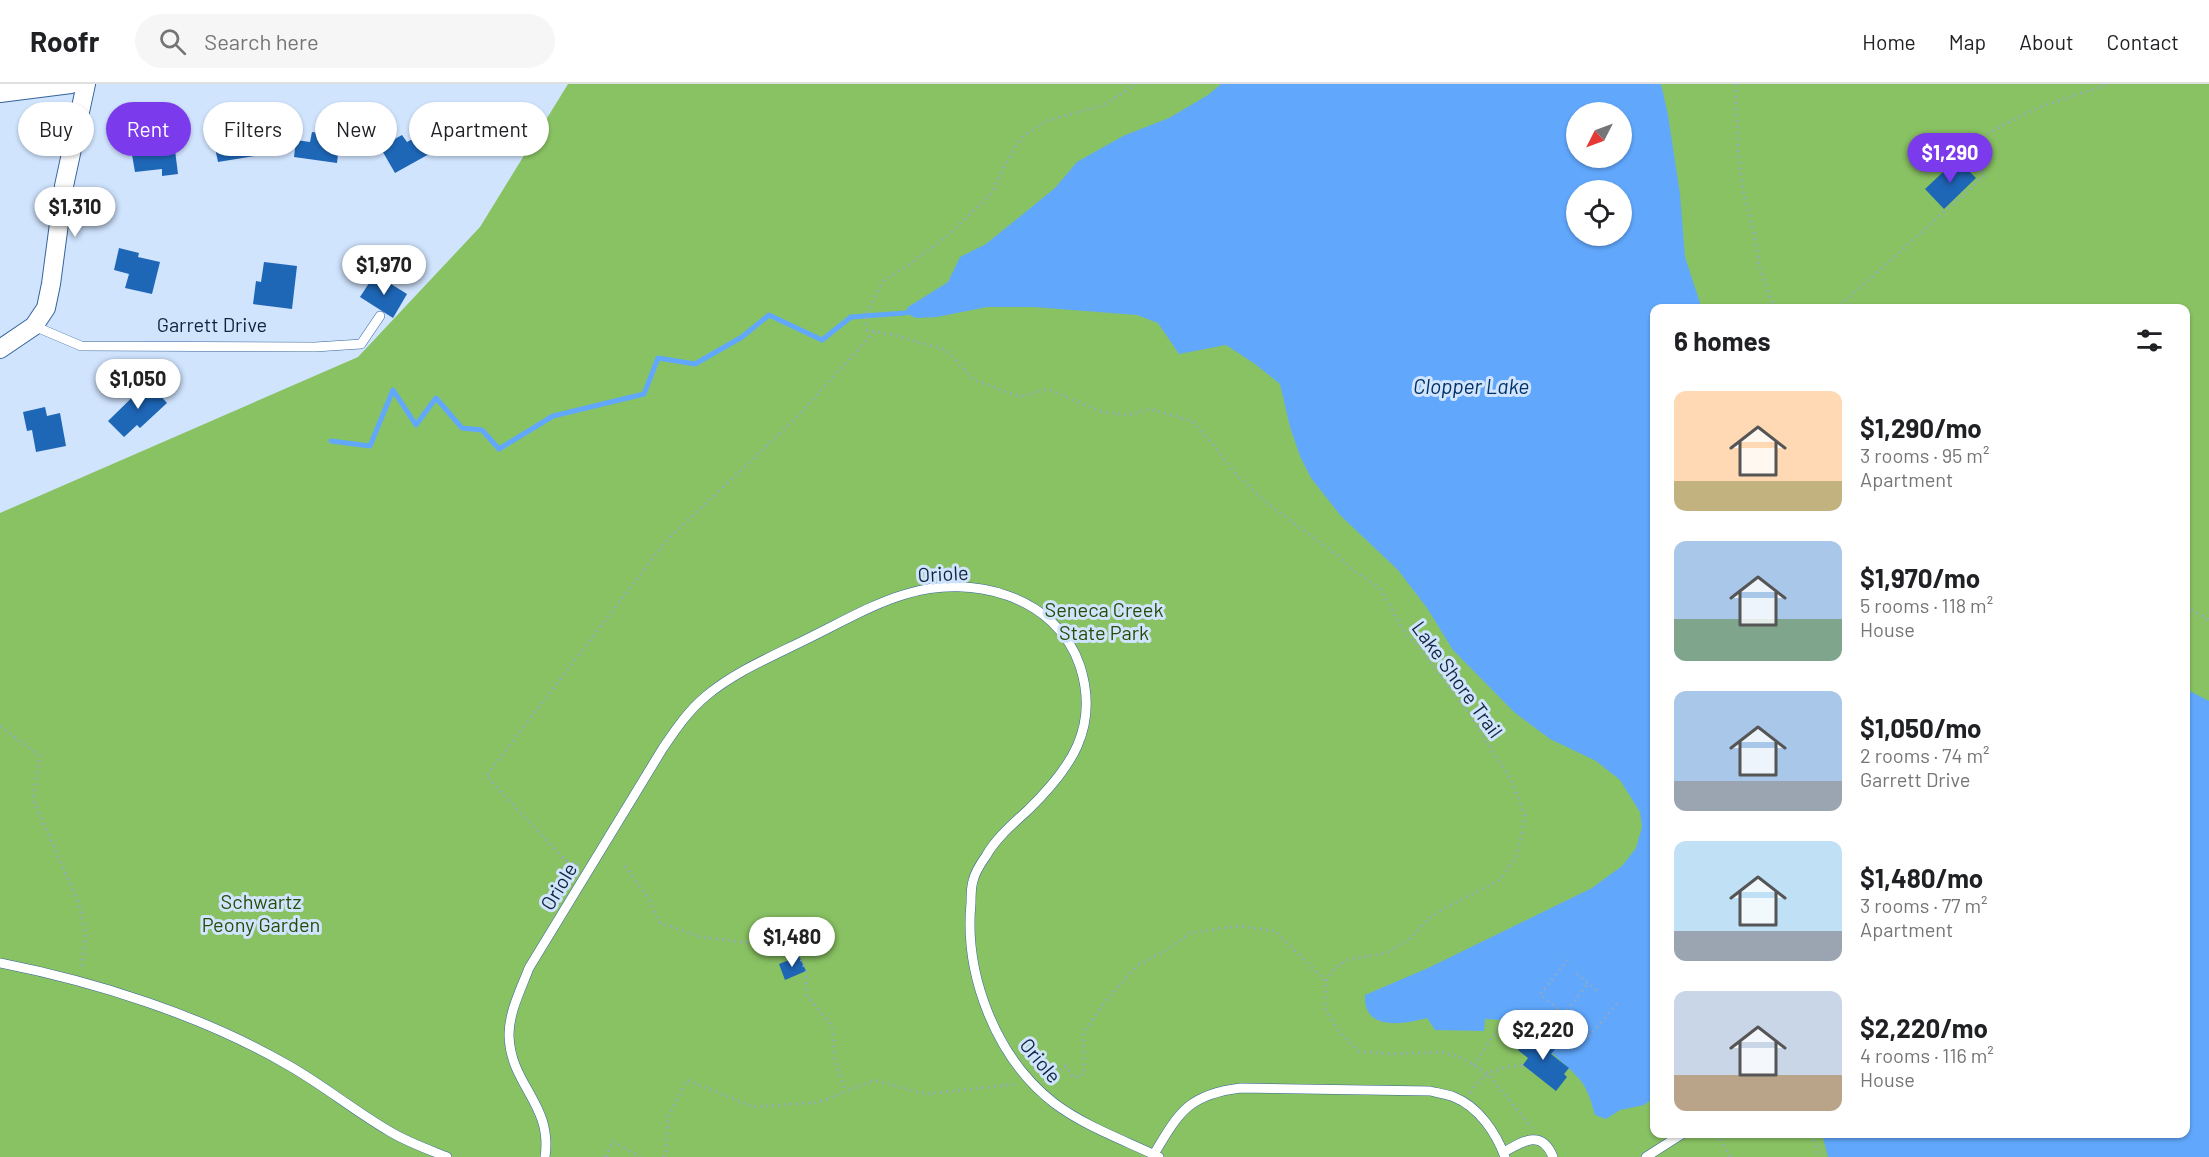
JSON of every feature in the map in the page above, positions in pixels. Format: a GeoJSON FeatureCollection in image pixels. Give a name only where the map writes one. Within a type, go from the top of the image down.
{"type":"FeatureCollection","features":[{"type":"Feature","properties":{"kind":"street"},"geometry":{"type":"LineString","coordinates":[[0,93],[71,84]]}},
{"type":"Feature","properties":{"kind":"street"},"geometry":{"type":"LineString","coordinates":[[0,349],[34,326],[46,308],[64,186],[86,84]]}},
{"type":"Feature","properties":{"kind":"lane","name":"Garrett Drive"},"geometry":{"type":"LineString","coordinates":[[34,326],[81,346],[315,347],[361,344],[380,316]]}},
{"type":"Feature","properties":{"kind":"lane","name":"Oriole"},"geometry":{"type":"LineString","coordinates":[[545,1157],[546,1127],[538,1106],[522,1083],[513,1059],[509,1035],[514,1006],[528,968],[685,716],[705,697],[739,672],[874,607],[906,594],[937,587],[964,587],[995,591],[1021,600],[1047,616],[1065,637],[1079,665],[1085,693],[1084,724],[1077,751],[1061,775],[987,852],[973,880],[969,921],[972,957],[983,997],[1010,1056],[1032,1083],[1054,1103],[1083,1122],[1157,1156]]}},
{"type":"Feature","properties":{"kind":"lane"},"geometry":{"type":"LineString","coordinates":[[0,963],[30,968],[180,1014],[236,1038],[317,1081],[390,1132],[447,1157]]}},
{"type":"Feature","properties":{"kind":"lane"},"geometry":{"type":"LineString","coordinates":[[1157,1156],[1172,1124],[1185,1108],[1200,1098],[1221,1090],[1241,1088],[1430,1091],[1464,1103],[1480,1115],[1495,1133],[1504,1155],[1521,1142],[1539,1140],[1549,1147],[1553,1157]]}},
{"type":"Feature","properties":{"kind":"lane"},"geometry":{"type":"LineString","coordinates":[[1646,1157],[1677,1138]]}},
{"type":"Feature","properties":{"kind":"path","name":"Lake Shore Trail"},"geometry":{"type":"LineString","coordinates":[[1136,84],[1104,105],[1046,121],[1021,138],[1003,168],[992,193],[946,236],[908,266],[883,281],[866,314],[867,330],[945,350],[974,380],[1020,397],[1047,389],[1102,412],[1128,415],[1150,409],[1192,422],[1237,475],[1267,503],[1337,555],[1354,571],[1380,588],[1403,630],[1422,651],[1471,716],[1492,753],[1512,781],[1525,816],[1517,855],[1500,880],[1445,908],[1427,920],[1412,937],[1386,953],[1347,960],[1334,969],[1326,981],[1325,1009],[1340,1033],[1359,1051],[1391,1054],[1442,1052],[1462,1058],[1474,1065],[1488,1074],[1538,1135]]}},
{"type":"Feature","properties":{"kind":"path"},"geometry":{"type":"LineString","coordinates":[[1736,84],[1738,150],[1743,191],[1754,232],[1759,266],[1773,304]]}},
{"type":"Feature","properties":{"kind":"path"},"geometry":{"type":"LineString","coordinates":[[1842,304],[1985,176],[1966,153],[1990,132],[2037,108],[2109,84]]}},
{"type":"Feature","properties":{"kind":"path"},"geometry":{"type":"LineString","coordinates":[[590,868],[565,860],[486,776],[666,541],[790,424],[874,331]]}},
{"type":"Feature","properties":{"kind":"path"},"geometry":{"type":"LineString","coordinates":[[2190,609],[2209,620]]}},
{"type":"Feature","properties":{"kind":"path"},"geometry":{"type":"LineString","coordinates":[[0,726],[40,756],[33,800],[79,904],[86,935],[80,983]]}},
{"type":"Feature","properties":{"kind":"path"},"geometry":{"type":"LineString","coordinates":[[625,866],[649,899],[659,922],[701,937],[759,944],[794,943],[806,971],[807,995],[832,1026],[835,1059],[846,1092]]}},
{"type":"Feature","properties":{"kind":"path"},"geometry":{"type":"LineString","coordinates":[[1568,960],[1540,994],[1590,1036],[1618,1002]]}},
{"type":"Feature","properties":{"kind":"path"},"geometry":{"type":"LineString","coordinates":[[1577,974],[1600,993]]}},
{"type":"Feature","properties":{"kind":"path"},"geometry":{"type":"LineString","coordinates":[[1545,1039],[1588,983]]}},
{"type":"Feature","properties":{"kind":"path"},"geometry":{"type":"LineString","coordinates":[[1474,1065],[1500,1026]]}},
{"type":"Feature","properties":{"kind":"path"},"geometry":{"type":"LineString","coordinates":[[1477,1081],[1506,1066],[1523,1065]]}},
{"type":"Feature","properties":{"kind":"path"},"geometry":{"type":"LineString","coordinates":[[1720,1138],[1730,1157]]}},
{"type":"Feature","properties":{"kind":"path"},"geometry":{"type":"LineString","coordinates":[[1814,1138],[1819,1157]]}},
{"type":"Feature","properties":{"kind":"path"},"geometry":{"type":"LineString","coordinates":[[606,1157],[613,1141],[640,1157]]}},
{"type":"Feature","properties":{"kind":"green space","name":"Seneca Creek State Park"},"geometry":{"type":"Polygon","coordinates":[[[568,84],[2209,84],[2209,1157],[0,1157],[0,513],[358,357],[480,227],[524,156],[549,156],[549,115],[568,84]]]}},
{"type":"Feature","properties":{"kind":"water","name":"Clopper Lake"},"geometry":{"type":"Polygon","coordinates":[[[1221,84],[1661,84],[1680,194],[1685,257],[1700,304],[1650,304],[1650,1101],[1644,1105],[1620,1110],[1606,1119],[1595,1115],[1586,1089],[1575,1074],[1536,1040],[1505,1021],[1485,1019],[1484,1031],[1435,1030],[1427,1018],[1387,1023],[1371,1015],[1366,1007],[1365,995],[1428,968],[1592,888],[1622,866],[1636,848],[1642,827],[1640,812],[1620,780],[1596,761],[1550,739],[1514,712],[1453,650],[1427,608],[1398,570],[1341,516],[1311,478],[1290,427],[1280,384],[1226,345],[1179,354],[1158,323],[1137,315],[1033,307],[987,307],[937,317],[916,318],[905,313],[908,307],[948,282],[960,257],[986,244],[1055,188],[1077,162],[1123,136],[1169,118],[1208,95],[1221,84]]]}},
{"type":"Feature","properties":{"kind":"water"},"geometry":{"type":"Polygon","coordinates":[[[2190,691],[2209,701],[2209,1157],[1828,1157],[1823,1138],[2190,1138],[2190,691]]]}},
{"type":"Feature","properties":{"kind":"building"},"geometry":{"type":"Polygon","coordinates":[[[312,132],[315,132],[315,156],[338,156],[337,163],[294,157],[303,156],[303,141],[310,142],[312,132]]]}},
{"type":"Feature","properties":{"kind":"building"},"geometry":{"type":"Polygon","coordinates":[[[402,135],[407,142],[409,141],[409,156],[426,156],[395,173],[385,156],[397,156],[397,138],[402,135]]]}},
{"type":"Feature","properties":{"kind":"building"},"geometry":{"type":"Polygon","coordinates":[[[132,156],[176,156],[178,174],[162,176],[162,169],[135,172],[132,156]]]}},
{"type":"Feature","properties":{"kind":"building"},"geometry":{"type":"Polygon","coordinates":[[[217,156],[255,156],[218,162],[217,156]]]}},
{"type":"Feature","properties":{"kind":"building"},"geometry":{"type":"Polygon","coordinates":[[[1957,159],[1976,178],[1944,209],[1925,189],[1957,159]]]}},
{"type":"Feature","properties":{"kind":"building"},"geometry":{"type":"Polygon","coordinates":[[[119,248],[139,253],[138,257],[160,262],[152,294],[125,288],[129,274],[114,270],[119,248]]]}},
{"type":"Feature","properties":{"kind":"building"},"geometry":{"type":"Polygon","coordinates":[[[264,262],[297,266],[292,309],[253,304],[256,281],[261,282],[264,262]]]}},
{"type":"Feature","properties":{"kind":"building"},"geometry":{"type":"Polygon","coordinates":[[[375,274],[407,294],[393,318],[360,297],[375,274]]]}},
{"type":"Feature","properties":{"kind":"building"},"geometry":{"type":"Polygon","coordinates":[[[148,382],[167,403],[140,428],[137,425],[124,437],[108,421],[148,382]]]}},
{"type":"Feature","properties":{"kind":"building"},"geometry":{"type":"Polygon","coordinates":[[[45,407],[47,416],[60,413],[66,446],[36,452],[32,430],[27,431],[23,412],[45,407]]]}},
{"type":"Feature","properties":{"kind":"building"},"geometry":{"type":"Polygon","coordinates":[[[799,956],[806,971],[785,980],[779,964],[799,956]]]}},
{"type":"Feature","properties":{"kind":"building"},"geometry":{"type":"Polygon","coordinates":[[[1534,1030],[1556,1048],[1551,1054],[1569,1068],[1564,1074],[1567,1077],[1556,1091],[1523,1065],[1528,1058],[1518,1050],[1534,1030]]]}},
{"type":"Feature","properties":{"kind":"waterway"},"geometry":{"type":"LineString","coordinates":[[331,441],[370,446],[393,390],[416,425],[436,398],[462,428],[482,430],[499,449],[553,416],[644,394],[658,358],[695,364],[742,337],[769,315],[822,340],[851,317],[905,313]]}},
{"type":"Feature","properties":{"kind":"park label","name":"Schwartz Peony Garden"},"geometry":{"type":"Point","coordinates":[261,912]}}]}
